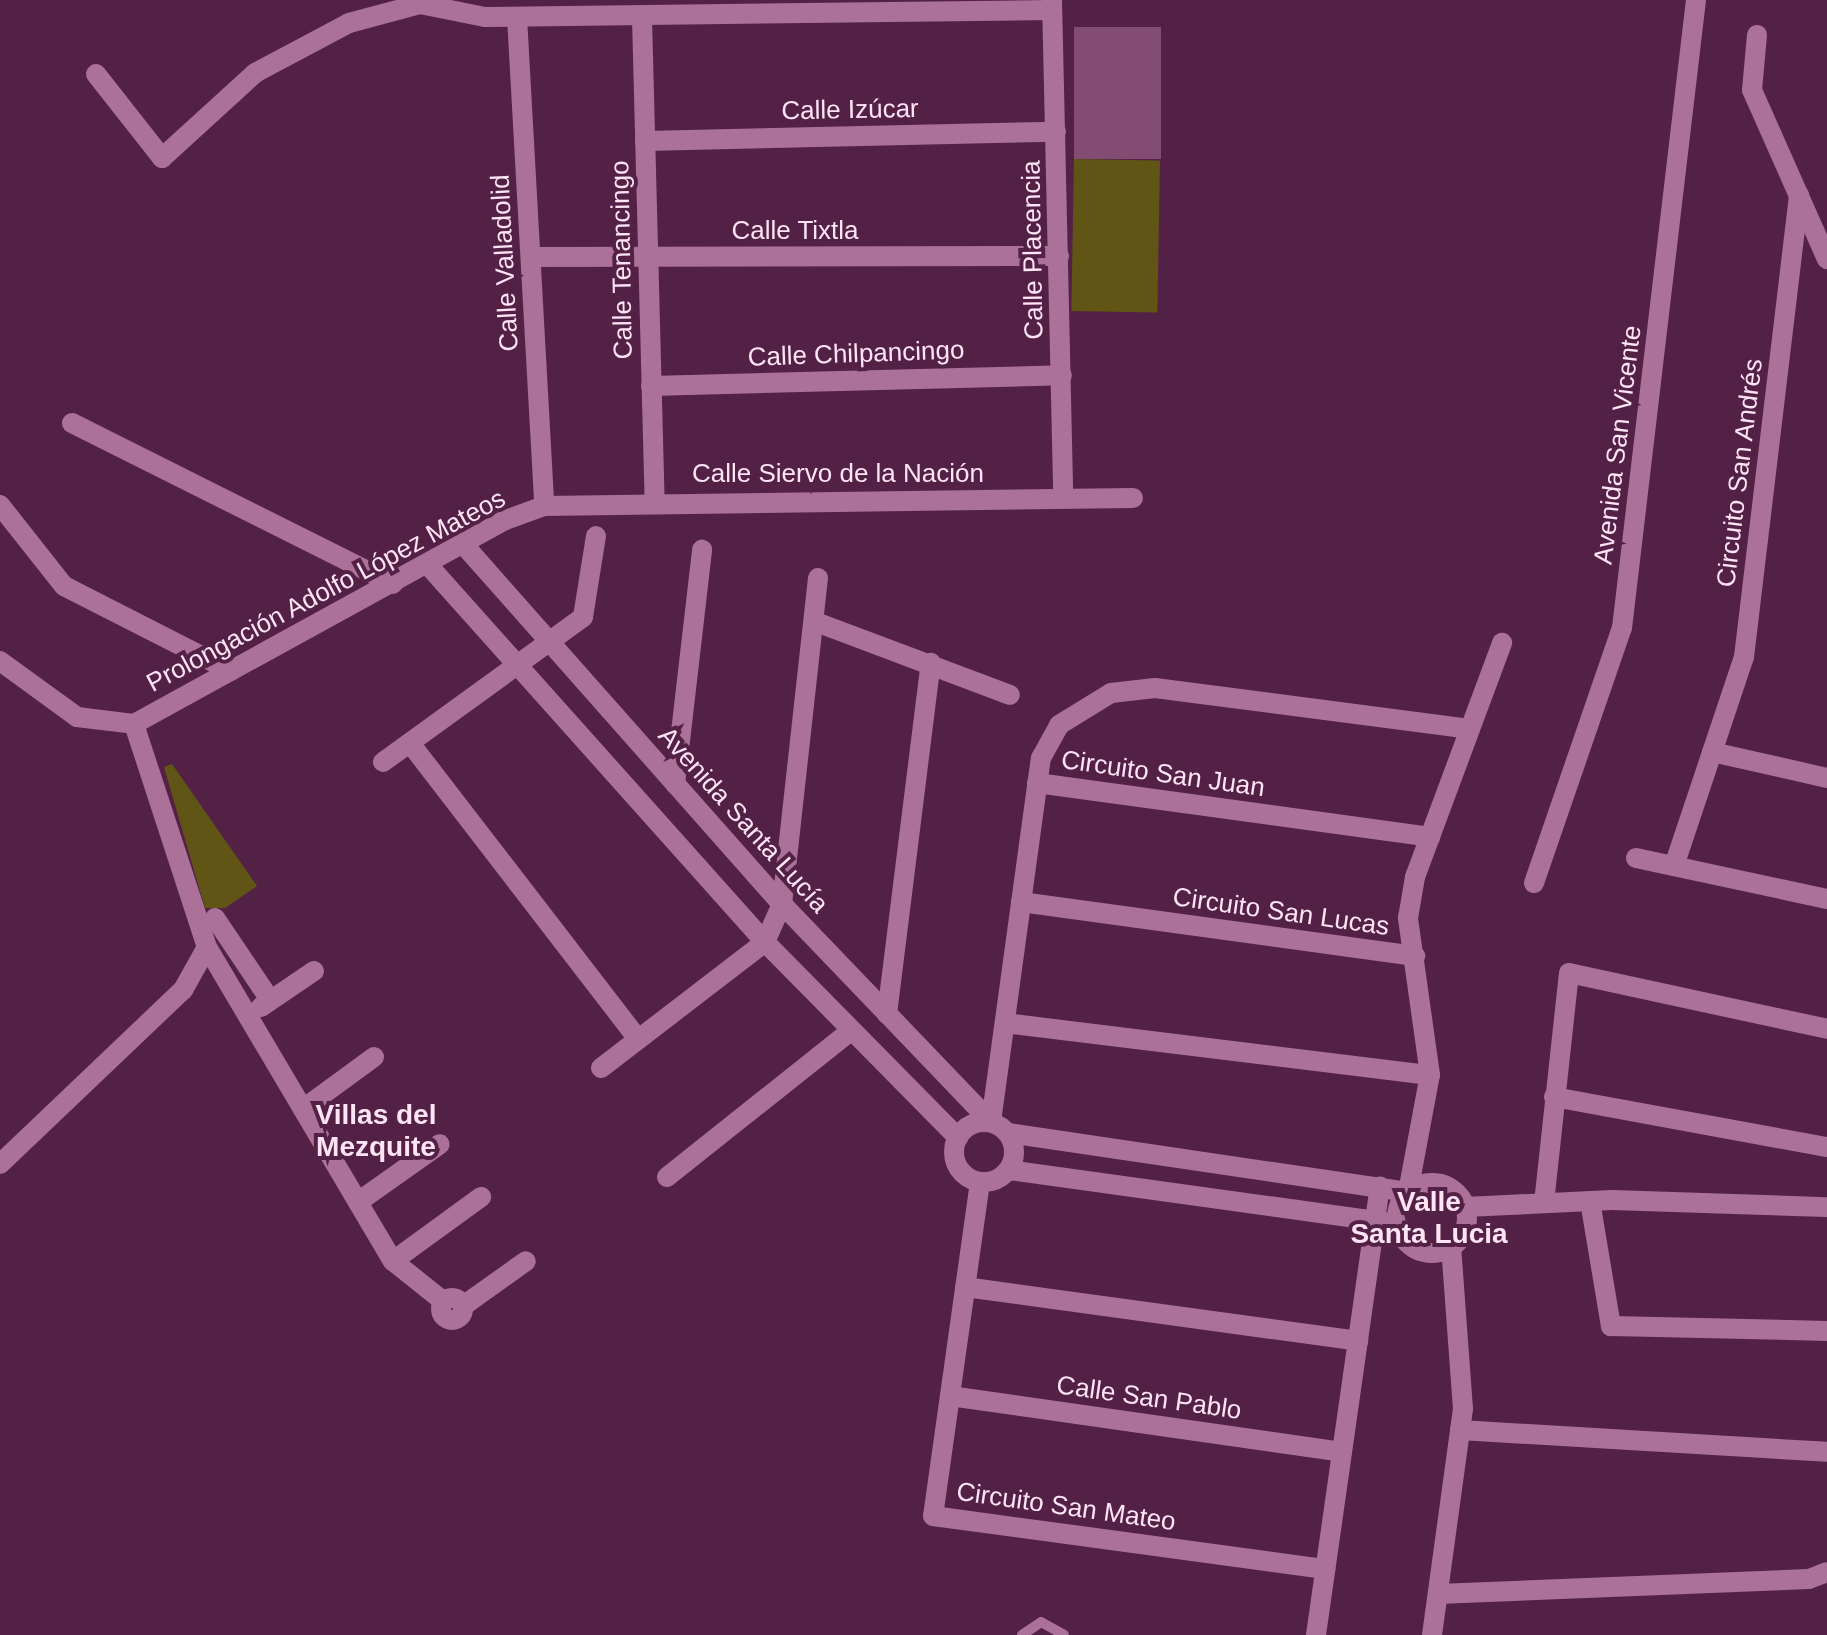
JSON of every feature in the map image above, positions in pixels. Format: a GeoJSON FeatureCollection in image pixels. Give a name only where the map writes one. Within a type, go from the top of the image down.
{"type":"FeatureCollection","features":[{"type":"Feature","properties":{"kind":"street","name":"Avenida San Vicente"},"geometry":{"type":"LineString","coordinates":[[1534,883],[1622,628],[1696,0]]}},
{"type":"Feature","properties":{"kind":"street"},"geometry":{"type":"LineString","coordinates":[[96,74],[162,158],[255,73],[349,23],[420,4],[485,17],[642,18],[1052,5]]}},
{"type":"Feature","properties":{"kind":"street","name":"Calle Placencia"},"geometry":{"type":"LineString","coordinates":[[1052,5],[1063,498]]}},
{"type":"Feature","properties":{"kind":"street","name":"Calle Valladolid"},"geometry":{"type":"LineString","coordinates":[[517,17],[544,506]]}},
{"type":"Feature","properties":{"kind":"street","name":"Calle Tenancingo"},"geometry":{"type":"LineString","coordinates":[[642,18],[655,501]]}},
{"type":"Feature","properties":{"kind":"street"},"geometry":{"type":"LineString","coordinates":[[1757,35],[1752,90],[1827,259]]}},
{"type":"Feature","properties":{"kind":"street","name":"Calle Izúcar"},"geometry":{"type":"LineString","coordinates":[[645,141],[1056,132]]}},
{"type":"Feature","properties":{"kind":"street","name":"Circuito San Andrés"},"geometry":{"type":"LineString","coordinates":[[1674,866],[1744,657],[1799,195]]}},
{"type":"Feature","properties":{"kind":"street","name":"Calle Tixtla"},"geometry":{"type":"LineString","coordinates":[[531,257],[1059,256]]}},
{"type":"Feature","properties":{"kind":"street","name":"Calle Chilpancingo"},"geometry":{"type":"LineString","coordinates":[[651,386],[1062,375]]}},
{"type":"Feature","properties":{"kind":"street"},"geometry":{"type":"LineString","coordinates":[[72,423],[393,584]]}},
{"type":"Feature","properties":{"kind":"street","name":"Calle Siervo de la Nación"},"geometry":{"type":"LineString","coordinates":[[544,506],[655,501],[1133,498]]}},
{"type":"Feature","properties":{"kind":"street"},"geometry":{"type":"LineString","coordinates":[[0,505],[64,586],[231,671]]}},
{"type":"Feature","properties":{"kind":"street","name":"Prolongación Adolfo López Mateos"},"geometry":{"type":"LineString","coordinates":[[134,724],[464,545],[544,506]]}},
{"type":"Feature","properties":{"kind":"street"},"geometry":{"type":"LineString","coordinates":[[383,762],[583,617],[596,536]]}},
{"type":"Feature","properties":{"kind":"street","name":"Avenida Santa Lucía"},"geometry":{"type":"LineString","coordinates":[[464,545],[782,904],[1000,1128]]}},
{"type":"Feature","properties":{"kind":"street"},"geometry":{"type":"LineString","coordinates":[[675,784],[702,550]]}},
{"type":"Feature","properties":{"kind":"street"},"geometry":{"type":"LineString","coordinates":[[428,565],[765,942],[958,1138],[958,1166],[980,1182],[1009,1170],[1375,1220],[1397,1224],[1418,1250],[1451,1247]]}},
{"type":"Feature","properties":{"kind":"street"},"geometry":{"type":"LineString","coordinates":[[601,1068],[765,942],[782,904],[816,622],[818,578]]}},
{"type":"Feature","properties":{"kind":"street"},"geometry":{"type":"LineString","coordinates":[[816,622],[1010,695]]}},
{"type":"Feature","properties":{"kind":"street"},"geometry":{"type":"LineString","coordinates":[[1415,956],[1408,918],[1430,837],[1502,643]]}},
{"type":"Feature","properties":{"kind":"street"},"geometry":{"type":"LineString","coordinates":[[0,661],[77,717],[134,724],[207,947],[393,1261],[453,1304],[526,1261]]}},
{"type":"Feature","properties":{"kind":"street"},"geometry":{"type":"LineString","coordinates":[[887,1014],[931,663]]}},
{"type":"Feature","properties":{"kind":"street","name":"Circuito San Juan"},"geometry":{"type":"LineString","coordinates":[[1430,837],[1037,783],[1059,725],[1111,693],[1136,689],[1469,729]]}},
{"type":"Feature","properties":{"kind":"street"},"geometry":{"type":"LineString","coordinates":[[410,743],[638,1039]]}},
{"type":"Feature","properties":{"kind":"street"},"geometry":{"type":"LineString","coordinates":[[1712,752],[1827,778]]}},
{"type":"Feature","properties":{"kind":"street"},"geometry":{"type":"LineString","coordinates":[[1009,1170],[1015,1151],[1000,1128],[1005,1023],[1037,783]]}},
{"type":"Feature","properties":{"kind":"street"},"geometry":{"type":"LineString","coordinates":[[1636,858],[1827,899]]}},
{"type":"Feature","properties":{"kind":"street","name":"Circuito San Lucas"},"geometry":{"type":"LineString","coordinates":[[1021,902],[1415,956],[1430,1075],[1408,1192]]}},
{"type":"Feature","properties":{"kind":"street"},"geometry":{"type":"LineString","coordinates":[[215,918],[270,1000]]}},
{"type":"Feature","properties":{"kind":"street"},"geometry":{"type":"LineString","coordinates":[[0,1164],[183,990],[207,947]]}},
{"type":"Feature","properties":{"kind":"street"},"geometry":{"type":"LineString","coordinates":[[248,1016],[314,971]]}},
{"type":"Feature","properties":{"kind":"street"},"geometry":{"type":"LineString","coordinates":[[1544,1203],[1569,973],[1827,1029]]}},
{"type":"Feature","properties":{"kind":"street"},"geometry":{"type":"LineString","coordinates":[[1005,1023],[1430,1075]]}},
{"type":"Feature","properties":{"kind":"street"},"geometry":{"type":"LineString","coordinates":[[667,1177],[852,1030]]}},
{"type":"Feature","properties":{"kind":"street"},"geometry":{"type":"LineString","coordinates":[[303,1109],[374,1057]]}},
{"type":"Feature","properties":{"kind":"street"},"geometry":{"type":"LineString","coordinates":[[1554,1097],[1827,1147]]}},
{"type":"Feature","properties":{"kind":"street"},"geometry":{"type":"LineString","coordinates":[[958,1138],[977,1123],[1408,1192],[1441,1184],[1465,1207],[1590,1201],[1827,1207]]}},
{"type":"Feature","properties":{"kind":"street"},"geometry":{"type":"LineString","coordinates":[[358,1202],[440,1144]]}},
{"type":"Feature","properties":{"kind":"street"},"geometry":{"type":"LineString","coordinates":[[1196,1196],[1201,1161]]}},
{"type":"Feature","properties":{"kind":"street","name":"Circuito San Mateo"},"geometry":{"type":"LineString","coordinates":[[980,1182],[933,1516],[1325,1569]]}},
{"type":"Feature","properties":{"kind":"street"},"geometry":{"type":"LineString","coordinates":[[1316,1635],[1380,1187]]}},
{"type":"Feature","properties":{"kind":"street"},"geometry":{"type":"LineString","coordinates":[[1397,1224],[1408,1192]]}},
{"type":"Feature","properties":{"kind":"street"},"geometry":{"type":"LineString","coordinates":[[393,1261],[481,1197]]}},
{"type":"Feature","properties":{"kind":"street"},"geometry":{"type":"LineString","coordinates":[[1590,1201],[1611,1326],[1827,1331]]}},
{"type":"Feature","properties":{"kind":"street"},"geometry":{"type":"LineString","coordinates":[[1432,1635],[1460,1430],[1451,1247],[1464,1229],[1465,1207]]}},
{"type":"Feature","properties":{"kind":"street"},"geometry":{"type":"LineString","coordinates":[[965,1287],[1358,1341]]}},
{"type":"Feature","properties":{"kind":"street","name":"Calle San Pablo"},"geometry":{"type":"LineString","coordinates":[[950,1396],[1342,1452]]}},
{"type":"Feature","properties":{"kind":"street"},"geometry":{"type":"LineString","coordinates":[[1460,1430],[1827,1452]]}},
{"type":"Feature","properties":{"kind":"street"},"geometry":{"type":"LineString","coordinates":[[1438,1594],[1809,1579],[1827,1572]]}},
{"type":"Feature","properties":{"kind":"lane"},"geometry":{"type":"LineString","coordinates":[[1022,1635],[1041,1622],[1064,1635]]}},
{"type":"Feature","properties":{"kind":"shaded area"},"geometry":{"type":"Polygon","coordinates":[[[1074,159],[1160,161],[1157,312],[1071,311],[1074,159]]]}},
{"type":"Feature","properties":{"kind":"shaded area"},"geometry":{"type":"Polygon","coordinates":[[[172,764],[257,886],[225,908],[205,908],[164,767],[172,764]]]}},
{"type":"Feature","properties":{"kind":"building"},"geometry":{"type":"Polygon","coordinates":[[[1074,27],[1161,27],[1161,159],[1074,159],[1074,27]]]}},
{"type":"Feature","properties":{"kind":"district","name":"Villas del Mezquite"},"geometry":{"type":"Point","coordinates":[376,1131]}},
{"type":"Feature","properties":{"kind":"district","name":"Valle Santa Lucia"},"geometry":{"type":"Point","coordinates":[1429,1218]}}]}
